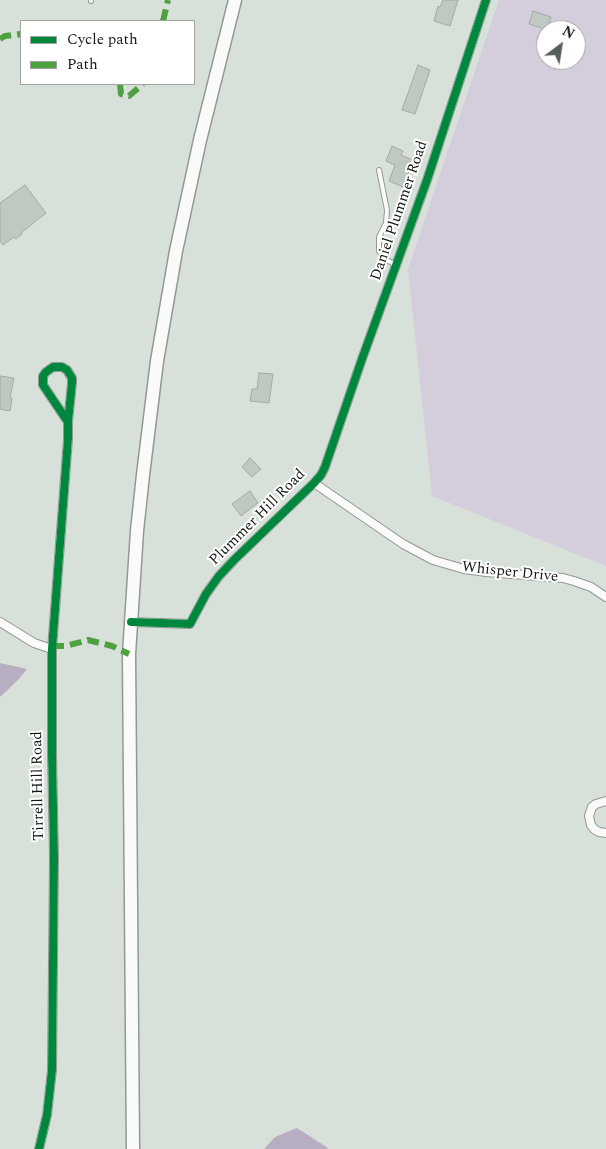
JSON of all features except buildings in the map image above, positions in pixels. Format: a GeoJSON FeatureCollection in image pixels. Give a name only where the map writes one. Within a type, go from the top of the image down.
{"type":"FeatureCollection","features":[{"type":"Feature","properties":{"kind":"main road"},"geometry":{"type":"LineString","coordinates":[[133,1149],[129,654],[142,476],[157,361],[176,251],[200,140],[235,0]]}},
{"type":"Feature","properties":{"kind":"street","name":"Daniel Plummer Road"},"geometry":{"type":"LineString","coordinates":[[337,429],[427,180],[486,0]]}},
{"type":"Feature","properties":{"kind":"street","name":"Tirrell Hill Road"},"geometry":{"type":"LineString","coordinates":[[38,1149],[47,1115],[52,1070],[54,857],[52,649],[72,378],[67,370],[53,367],[46,372],[42,380],[43,386],[68,422]]}},
{"type":"Feature","properties":{"kind":"street","name":"Plummer Hill Road"},"geometry":{"type":"LineString","coordinates":[[131,622],[190,624],[203,599],[219,576],[321,475],[337,429]]}},
{"type":"Feature","properties":{"kind":"street","name":"Whisper Drive"},"geometry":{"type":"LineString","coordinates":[[314,483],[403,544],[439,562],[464,569],[486,572],[563,578],[591,588],[606,597]]}},
{"type":"Feature","properties":{"kind":"street"},"geometry":{"type":"LineString","coordinates":[[0,622],[34,642],[52,649]]}},
{"type":"Feature","properties":{"kind":"street"},"geometry":{"type":"LineString","coordinates":[[606,802],[596,804],[590,811],[589,816],[594,829],[606,833]]}},
{"type":"Feature","properties":{"kind":"lane"},"geometry":{"type":"LineString","coordinates":[[378,170],[387,210],[386,223],[379,237],[379,251],[385,259],[396,265]]}},
{"type":"Feature","properties":{"kind":"shaded area"},"geometry":{"type":"Polygon","coordinates":[[[499,0],[606,0],[606,566],[432,496],[408,269],[499,0]]]}},
{"type":"Feature","properties":{"kind":"shaded area"},"geometry":{"type":"Polygon","coordinates":[[[0,663],[27,669],[0,697],[0,663]]]}},
{"type":"Feature","properties":{"kind":"shaded area"},"geometry":{"type":"Polygon","coordinates":[[[297,1128],[328,1148],[264,1149],[275,1137],[297,1128]]]}},
{"type":"Feature","properties":{"kind":"marked path"},"geometry":{"type":"LineString","coordinates":[[163,20],[168,0]]}},
{"type":"Feature","properties":{"kind":"marked path"},"geometry":{"type":"LineString","coordinates":[[0,39],[5,36],[20,34]]}},
{"type":"Feature","properties":{"kind":"marked path"},"geometry":{"type":"LineString","coordinates":[[120,85],[121,94],[129,96],[142,85]]}},
{"type":"Feature","properties":{"kind":"marked path"},"geometry":{"type":"LineString","coordinates":[[52,646],[66,646],[88,640],[112,646],[129,654]]}},
{"type":"Feature","properties":{"kind":"cycle path"},"geometry":{"type":"LineString","coordinates":[[131,622],[190,624],[206,594],[219,576],[321,475],[427,180],[486,0]]}},
{"type":"Feature","properties":{"kind":"cycle path"},"geometry":{"type":"LineString","coordinates":[[39,1149],[47,1115],[52,1070],[54,857],[52,649],[72,383],[72,378],[67,370],[62,367],[53,367],[43,376],[43,385],[68,422]]}}]}
